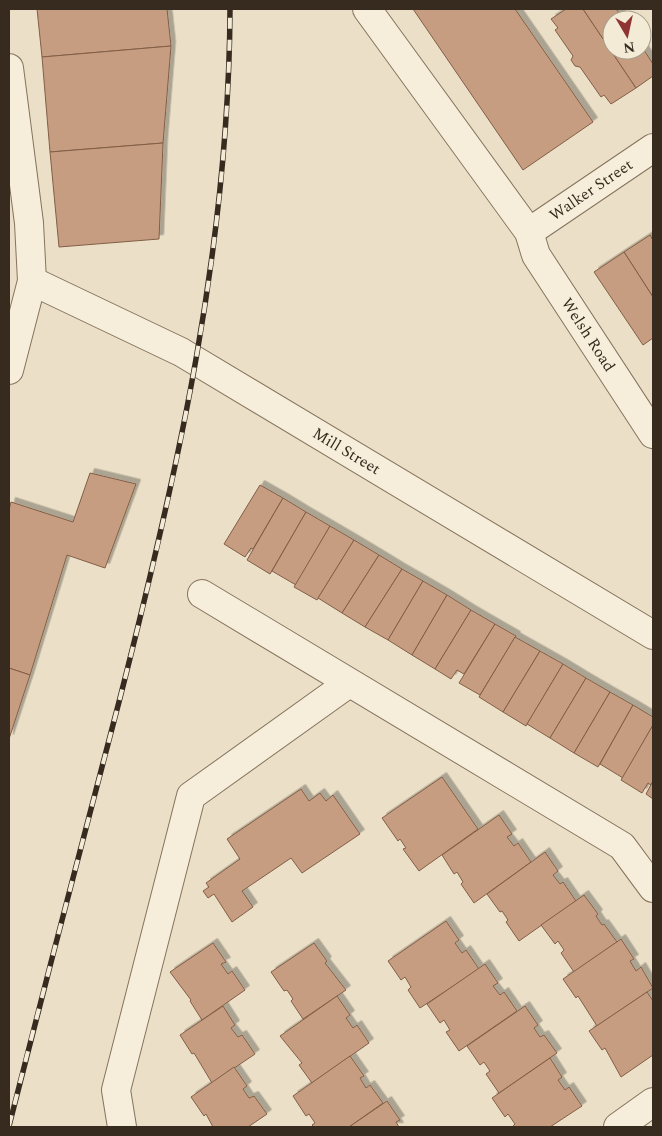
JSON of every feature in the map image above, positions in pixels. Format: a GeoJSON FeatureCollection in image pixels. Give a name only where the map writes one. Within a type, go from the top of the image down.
{"type":"FeatureCollection","features":[{"type":"Feature","properties":{"kind":"street","name":"Welsh Road"},"geometry":{"type":"LineString","coordinates":[[367,9],[529,232],[536,255],[653,434]]}},
{"type":"Feature","properties":{"kind":"street"},"geometry":{"type":"LineString","coordinates":[[9,68],[29,223],[32,281],[9,370]]}},
{"type":"Feature","properties":{"kind":"street","name":"Walker Street"},"geometry":{"type":"LineString","coordinates":[[529,232],[653,148]]}},
{"type":"Feature","properties":{"kind":"street","name":"Mill Street"},"geometry":{"type":"LineString","coordinates":[[32,281],[180,352],[653,635]]}},
{"type":"Feature","properties":{"kind":"street"},"geometry":{"type":"LineString","coordinates":[[202,594],[622,846],[653,888]]}},
{"type":"Feature","properties":{"kind":"street"},"geometry":{"type":"LineString","coordinates":[[122,1127],[116,1090],[191,796],[349,682]]}},
{"type":"Feature","properties":{"kind":"street"},"geometry":{"type":"LineString","coordinates":[[618,1127],[653,1102]]}},
{"type":"Feature","properties":{"kind":"building"},"geometry":{"type":"Polygon","coordinates":[[[37,9],[167,9],[171,46],[42,57],[37,9]]]}},
{"type":"Feature","properties":{"kind":"building"},"geometry":{"type":"Polygon","coordinates":[[[413,9],[515,9],[593,122],[523,170],[413,9]]]}},
{"type":"Feature","properties":{"kind":"building"},"geometry":{"type":"Polygon","coordinates":[[[566,9],[583,9],[602,37],[602,60],[617,60],[636,88],[611,104],[604,95],[601,97],[580,67],[575,66],[571,60],[573,56],[555,30],[558,28],[551,19],[566,9]]]}},
{"type":"Feature","properties":{"kind":"building"},"geometry":{"type":"Polygon","coordinates":[[[583,9],[617,10],[602,10],[602,37],[583,9]]]}},
{"type":"Feature","properties":{"kind":"building"},"geometry":{"type":"Polygon","coordinates":[[[171,46],[163,143],[50,152],[42,57],[171,46]]]}},
{"type":"Feature","properties":{"kind":"building"},"geometry":{"type":"Polygon","coordinates":[[[617,60],[650,60],[653,64],[653,76],[636,88],[617,60]]]}},
{"type":"Feature","properties":{"kind":"building"},"geometry":{"type":"Polygon","coordinates":[[[163,143],[159,239],[59,247],[50,152],[163,143]]]}},
{"type":"Feature","properties":{"kind":"building"},"geometry":{"type":"Polygon","coordinates":[[[650,235],[653,240],[653,297],[624,252],[650,235]]]}},
{"type":"Feature","properties":{"kind":"building"},"geometry":{"type":"Polygon","coordinates":[[[624,252],[653,297],[653,338],[643,345],[594,272],[624,252]]]}},
{"type":"Feature","properties":{"kind":"building"},"geometry":{"type":"Polygon","coordinates":[[[90,473],[136,484],[105,568],[67,555],[30,675],[9,668],[9,510],[11,502],[73,522],[90,473]]]}},
{"type":"Feature","properties":{"kind":"building"},"geometry":{"type":"Polygon","coordinates":[[[260,485],[283,498],[253,549],[251,548],[245,557],[224,544],[260,485]]]}},
{"type":"Feature","properties":{"kind":"building"},"geometry":{"type":"Polygon","coordinates":[[[283,498],[306,512],[270,574],[247,560],[283,498]]]}},
{"type":"Feature","properties":{"kind":"building"},"geometry":{"type":"Polygon","coordinates":[[[306,512],[330,526],[296,585],[272,571],[306,512]]]}},
{"type":"Feature","properties":{"kind":"building"},"geometry":{"type":"Polygon","coordinates":[[[330,526],[354,540],[317,600],[294,587],[330,526]]]}},
{"type":"Feature","properties":{"kind":"building"},"geometry":{"type":"Polygon","coordinates":[[[354,540],[379,555],[342,613],[318,598],[354,540]]]}},
{"type":"Feature","properties":{"kind":"building"},"geometry":{"type":"Polygon","coordinates":[[[379,555],[402,569],[365,627],[342,613],[379,555]]]}},
{"type":"Feature","properties":{"kind":"building"},"geometry":{"type":"Polygon","coordinates":[[[402,569],[423,581],[388,640],[365,627],[402,569]]]}},
{"type":"Feature","properties":{"kind":"building"},"geometry":{"type":"Polygon","coordinates":[[[423,581],[447,595],[412,655],[388,640],[423,581]]]}},
{"type":"Feature","properties":{"kind":"building"},"geometry":{"type":"Polygon","coordinates":[[[447,595],[471,610],[435,669],[412,655],[447,595]]]}},
{"type":"Feature","properties":{"kind":"building"},"geometry":{"type":"Polygon","coordinates":[[[471,610],[495,624],[464,674],[457,670],[451,679],[435,669],[471,610]]]}},
{"type":"Feature","properties":{"kind":"building"},"geometry":{"type":"Polygon","coordinates":[[[495,624],[516,636],[480,695],[459,683],[495,624]]]}},
{"type":"Feature","properties":{"kind":"building"},"geometry":{"type":"Polygon","coordinates":[[[515,637],[540,651],[503,712],[479,697],[515,637]]]}},
{"type":"Feature","properties":{"kind":"building"},"geometry":{"type":"Polygon","coordinates":[[[540,651],[563,664],[526,726],[503,712],[540,651]]]}},
{"type":"Feature","properties":{"kind":"building"},"geometry":{"type":"Polygon","coordinates":[[[563,664],[586,678],[550,738],[527,724],[563,664]]]}},
{"type":"Feature","properties":{"kind":"building"},"geometry":{"type":"Polygon","coordinates":[[[9,668],[30,675],[9,739],[9,668]]]}},
{"type":"Feature","properties":{"kind":"building"},"geometry":{"type":"Polygon","coordinates":[[[586,678],[610,692],[574,753],[550,738],[586,678]]]}},
{"type":"Feature","properties":{"kind":"building"},"geometry":{"type":"Polygon","coordinates":[[[610,692],[633,705],[598,767],[574,753],[610,692]]]}},
{"type":"Feature","properties":{"kind":"building"},"geometry":{"type":"Polygon","coordinates":[[[633,705],[653,717],[653,725],[623,778],[600,764],[633,705]]]}},
{"type":"Feature","properties":{"kind":"building"},"geometry":{"type":"Polygon","coordinates":[[[653,725],[653,781],[651,785],[648,783],[642,793],[621,780],[653,725]]]}},
{"type":"Feature","properties":{"kind":"building"},"geometry":{"type":"Polygon","coordinates":[[[442,777],[478,829],[419,871],[403,849],[406,848],[400,839],[398,841],[382,818],[442,777]]]}},
{"type":"Feature","properties":{"kind":"building"},"geometry":{"type":"Polygon","coordinates":[[[653,781],[653,799],[646,794],[653,781]]]}},
{"type":"Feature","properties":{"kind":"building"},"geometry":{"type":"Polygon","coordinates":[[[301,789],[309,801],[320,793],[326,801],[333,795],[360,834],[302,873],[291,858],[242,891],[253,907],[232,922],[214,894],[208,898],[203,891],[209,887],[206,883],[240,859],[227,839],[301,789]]]}},
{"type":"Feature","properties":{"kind":"building"},"geometry":{"type":"Polygon","coordinates":[[[499,815],[512,834],[507,837],[514,846],[518,843],[531,862],[474,903],[461,884],[463,882],[457,872],[454,874],[442,855],[499,815]]]}},
{"type":"Feature","properties":{"kind":"building"},"geometry":{"type":"Polygon","coordinates":[[[545,852],[558,871],[553,875],[560,884],[563,882],[576,901],[519,941],[506,922],[508,920],[502,911],[500,912],[487,894],[545,852]]]}},
{"type":"Feature","properties":{"kind":"building"},"geometry":{"type":"Polygon","coordinates":[[[584,895],[598,914],[596,916],[602,925],[604,924],[617,942],[574,972],[561,953],[564,950],[558,941],[555,944],[541,925],[584,895]]]}},
{"type":"Feature","properties":{"kind":"building"},"geometry":{"type":"Polygon","coordinates":[[[446,921],[459,940],[455,943],[462,953],[466,950],[479,969],[420,1008],[408,990],[411,987],[405,977],[401,980],[388,961],[446,921]]]}},
{"type":"Feature","properties":{"kind":"building"},"geometry":{"type":"Polygon","coordinates":[[[621,939],[634,959],[630,961],[636,971],[641,967],[653,988],[597,1026],[578,996],[576,998],[563,979],[621,939]]]}},
{"type":"Feature","properties":{"kind":"building"},"geometry":{"type":"Polygon","coordinates":[[[213,943],[226,962],[221,964],[228,974],[232,971],[245,990],[202,1020],[191,1000],[170,972],[213,943]]]}},
{"type":"Feature","properties":{"kind":"building"},"geometry":{"type":"Polygon","coordinates":[[[314,943],[327,961],[325,963],[346,990],[303,1019],[291,1001],[293,999],[287,990],[284,991],[271,972],[314,943]]]}},
{"type":"Feature","properties":{"kind":"building"},"geometry":{"type":"Polygon","coordinates":[[[485,964],[498,983],[493,986],[500,995],[504,992],[517,1011],[459,1051],[446,1032],[450,1030],[444,1020],[440,1023],[427,1004],[485,964]]]}},
{"type":"Feature","properties":{"kind":"building"},"geometry":{"type":"Polygon","coordinates":[[[647,992],[653,1001],[653,1055],[621,1077],[605,1048],[602,1050],[589,1031],[647,992]]]}},
{"type":"Feature","properties":{"kind":"building"},"geometry":{"type":"Polygon","coordinates":[[[337,996],[350,1015],[346,1018],[353,1028],[357,1025],[369,1043],[312,1083],[299,1065],[302,1063],[280,1036],[337,996]]]}},
{"type":"Feature","properties":{"kind":"building"},"geometry":{"type":"Polygon","coordinates":[[[223,1006],[235,1025],[231,1028],[238,1037],[242,1035],[255,1054],[212,1083],[194,1053],[192,1054],[180,1035],[223,1006]]]}},
{"type":"Feature","properties":{"kind":"building"},"geometry":{"type":"Polygon","coordinates":[[[525,1006],[538,1025],[534,1028],[540,1037],[544,1035],[557,1053],[499,1093],[486,1074],[490,1071],[484,1062],[480,1065],[467,1046],[525,1006]]]}},
{"type":"Feature","properties":{"kind":"building"},"geometry":{"type":"Polygon","coordinates":[[[350,1056],[364,1076],[360,1078],[366,1088],[370,1085],[383,1103],[349,1127],[314,1127],[312,1125],[315,1123],[309,1114],[306,1116],[293,1096],[350,1056]]]}},
{"type":"Feature","properties":{"kind":"building"},"geometry":{"type":"Polygon","coordinates":[[[550,1058],[562,1077],[558,1080],[565,1090],[569,1087],[582,1106],[550,1127],[512,1127],[515,1124],[508,1114],[505,1117],[492,1098],[550,1058]]]}},
{"type":"Feature","properties":{"kind":"building"},"geometry":{"type":"Polygon","coordinates":[[[234,1067],[247,1086],[243,1089],[249,1098],[254,1096],[267,1114],[248,1127],[213,1127],[206,1114],[204,1116],[191,1097],[234,1067]]]}},
{"type":"Feature","properties":{"kind":"building"},"geometry":{"type":"Polygon","coordinates":[[[387,1101],[400,1120],[396,1122],[399,1127],[349,1127],[387,1101]]]}},
{"type":"Feature","properties":{"kind":"railway"},"geometry":{"type":"LineString","coordinates":[[9,1126],[120,698],[162,528],[180,442],[210,271],[221,184],[227,97],[230,9]]}}]}
